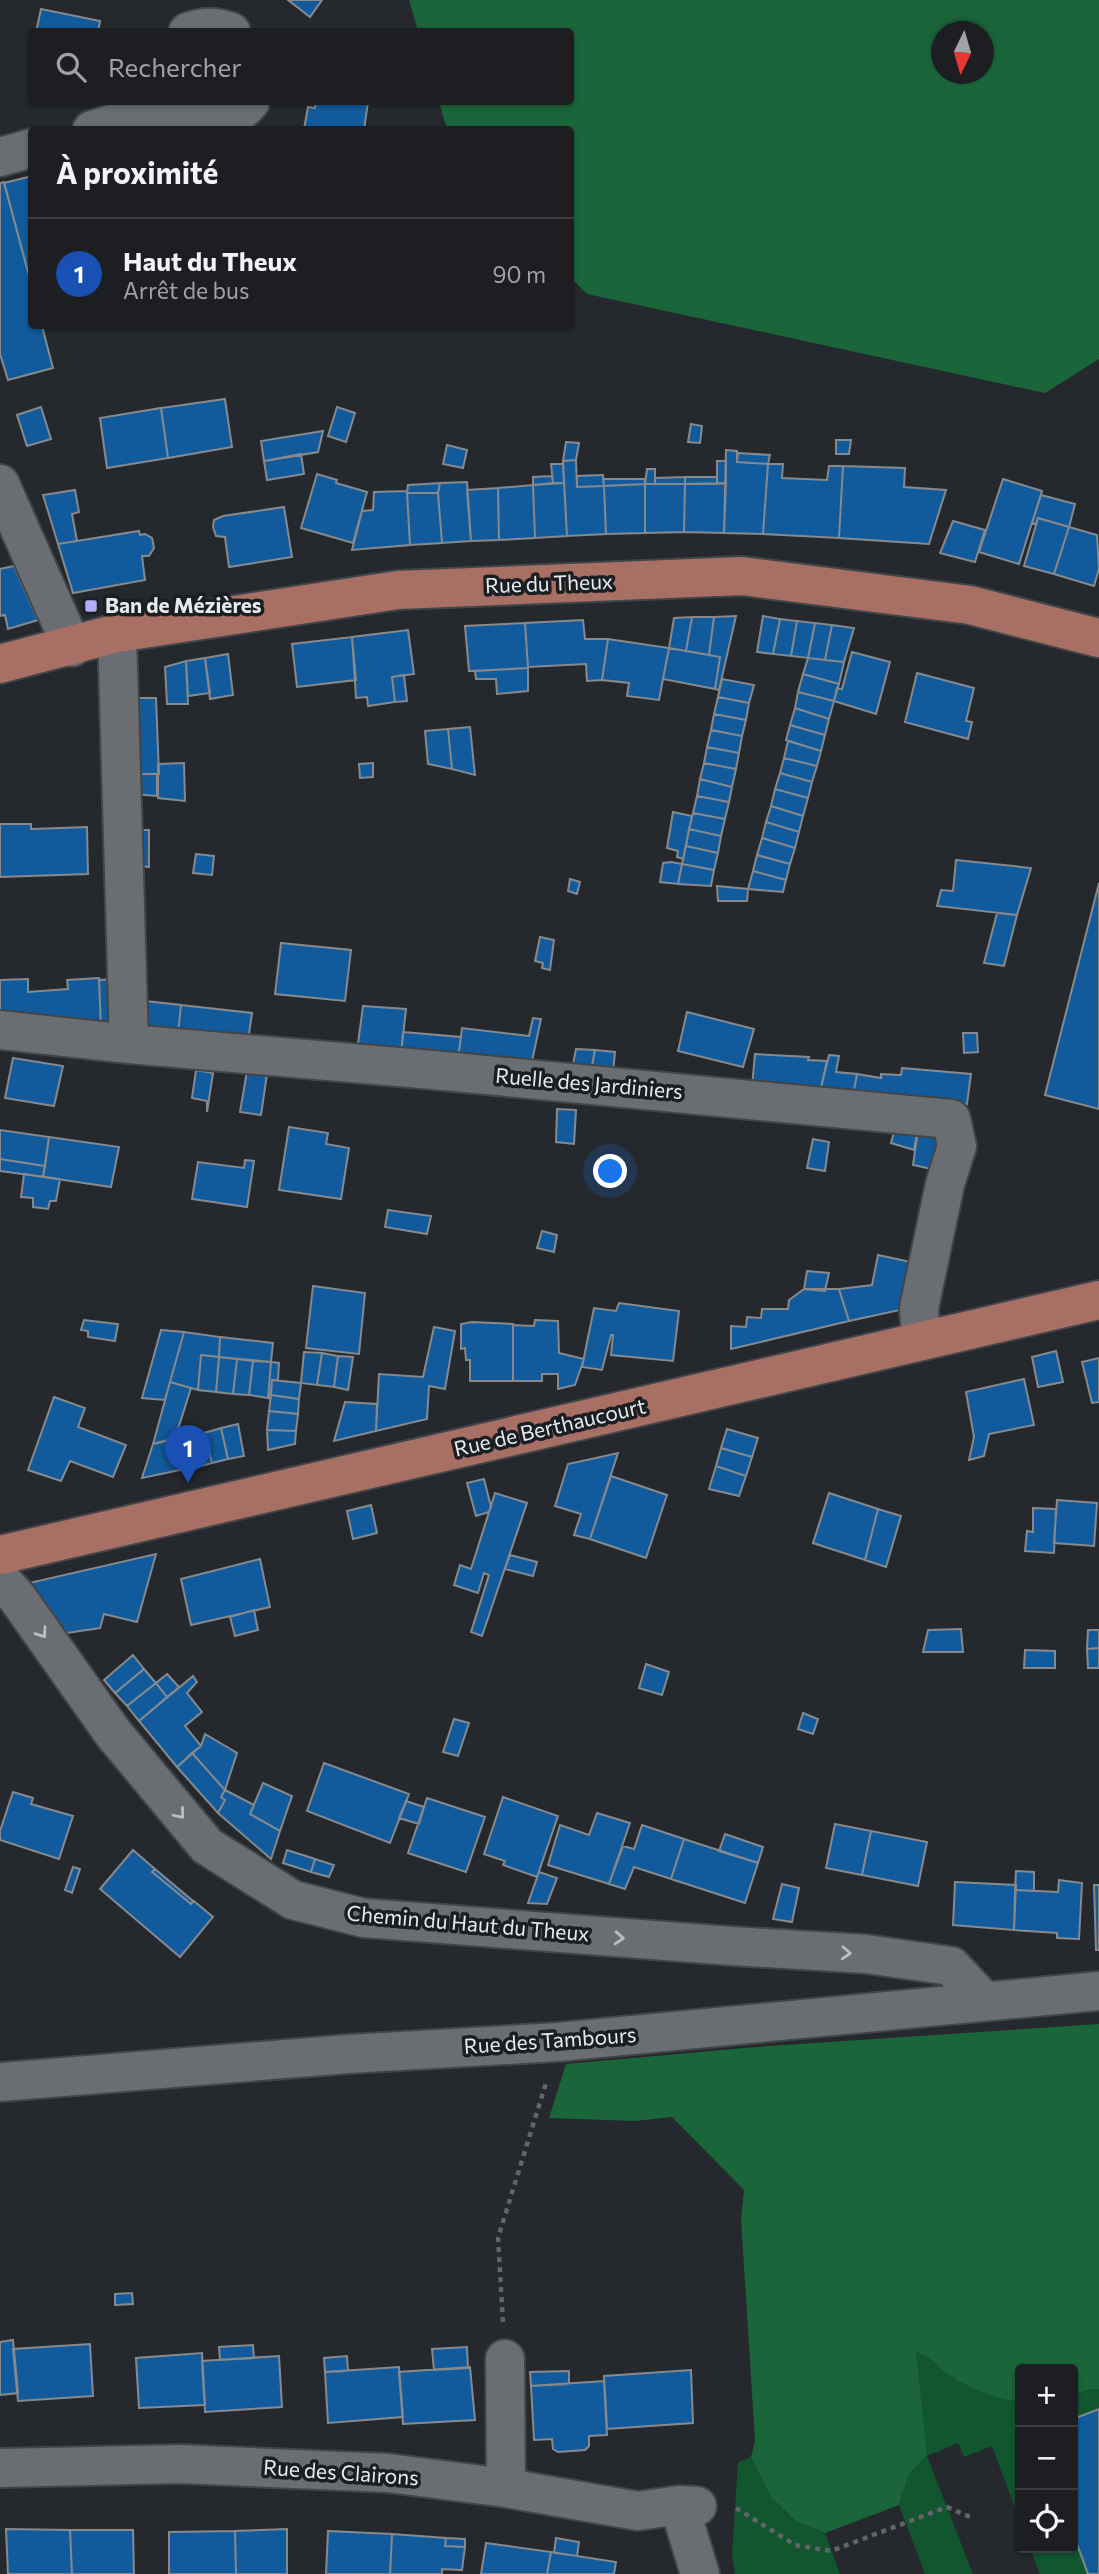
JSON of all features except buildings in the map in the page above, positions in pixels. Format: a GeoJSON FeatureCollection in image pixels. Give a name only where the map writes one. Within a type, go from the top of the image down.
{"type":"FeatureCollection","features":[{"type":"Feature","properties":{"kind":"main road","name":"Rue du Theux"},"geometry":{"type":"LineString","coordinates":[[0,664],[117,633],[398,590],[743,576],[970,605],[1099,638]]}},
{"type":"Feature","properties":{"kind":"main road","name":"Rue de Berthaucourt"},"geometry":{"type":"LineString","coordinates":[[0,1555],[1099,1300]]}},
{"type":"Feature","properties":{"kind":"street"},"geometry":{"type":"LineString","coordinates":[[198,28],[220,28]]}},
{"type":"Feature","properties":{"kind":"street"},"geometry":{"type":"LineString","coordinates":[[104,126],[164,105]]}},
{"type":"Feature","properties":{"kind":"street"},"geometry":{"type":"LineString","coordinates":[[172,105],[183,116],[197,122],[212,123],[228,120],[247,105]]}},
{"type":"Feature","properties":{"kind":"street"},"geometry":{"type":"LineString","coordinates":[[0,157],[28,149]]}},
{"type":"Feature","properties":{"kind":"street"},"geometry":{"type":"LineString","coordinates":[[0,484],[72,647]]}},
{"type":"Feature","properties":{"kind":"street"},"geometry":{"type":"LineString","coordinates":[[117,633],[129,1044]]}},
{"type":"Feature","properties":{"kind":"street","name":"Ruelle des Jardiniers"},"geometry":{"type":"LineString","coordinates":[[0,1030],[951,1119],[957,1146],[945,1184],[919,1308],[921,1341]]}},
{"type":"Feature","properties":{"kind":"street","name":"Chemin du Haut du Theux"},"geometry":{"type":"LineString","coordinates":[[0,1579],[16,1596],[113,1733],[207,1846],[293,1900],[364,1918],[890,1957],[951,1966],[984,2001]]}},
{"type":"Feature","properties":{"kind":"street","name":"Rue des Tambours"},"geometry":{"type":"LineString","coordinates":[[0,2082],[348,2054],[558,2042],[1099,1990]]}},
{"type":"Feature","properties":{"kind":"street"},"geometry":{"type":"LineString","coordinates":[[505,2359],[506,2488]]}},
{"type":"Feature","properties":{"kind":"street","name":"Rue des Clairons"},"geometry":{"type":"LineString","coordinates":[[0,2468],[180,2464],[388,2473],[506,2488],[638,2511],[688,2506]]}},
{"type":"Feature","properties":{"kind":"street"},"geometry":{"type":"LineString","coordinates":[[688,2506],[700,2574]]}},
{"type":"Feature","properties":{"kind":"path"},"geometry":{"type":"LineString","coordinates":[[505,2359],[498,2238],[558,2042]]}},
{"type":"Feature","properties":{"kind":"path"},"geometry":{"type":"LineString","coordinates":[[688,2506],[735,2506],[795,2545],[831,2551],[947,2507],[970,2517]]}},
{"type":"Feature","properties":{"kind":"green space"},"geometry":{"type":"Polygon","coordinates":[[[409,0],[1099,0],[1099,359],[1045,393],[587,294],[574,281],[574,126],[446,126],[440,105],[574,105],[574,28],[417,28],[409,0]]]}},
{"type":"Feature","properties":{"kind":"green space"},"geometry":{"type":"Polygon","coordinates":[[[1099,2024],[1099,2389],[1078,2393],[1078,2364],[1015,2364],[1015,2401],[1011,2401],[965,2384],[916,2352],[927,2455],[909,2474],[899,2505],[825,2533],[795,2521],[771,2497],[751,2457],[755,2441],[741,2219],[744,2190],[672,2117],[635,2121],[549,2118],[566,2064],[756,2047],[1099,2024]]]}},
{"type":"Feature","properties":{"kind":"green space"},"geometry":{"type":"Polygon","coordinates":[[[915,2351],[963,2382],[1015,2401],[1015,2508],[992,2446],[964,2457],[958,2443],[927,2456],[973,2574],[925,2574],[899,2505],[909,2474],[921,2414],[915,2351]]]}},
{"type":"Feature","properties":{"kind":"green space"},"geometry":{"type":"Polygon","coordinates":[[[1099,2389],[1099,2409],[1078,2417],[1078,2393],[1099,2389]]]}},
{"type":"Feature","properties":{"kind":"green space"},"geometry":{"type":"Polygon","coordinates":[[[751,2457],[771,2497],[794,2521],[825,2533],[840,2574],[735,2574],[732,2555],[738,2462],[751,2457]]]}},
{"type":"Feature","properties":{"kind":"green space"},"geometry":{"type":"Polygon","coordinates":[[[1078,2547],[1088,2574],[1040,2574],[1032,2553],[1078,2553],[1078,2547]]]}},
{"type":"Feature","properties":{"kind":"place","name":"Ban de Mézières"},"geometry":{"type":"Point","coordinates":[91,606]}},
{"type":"Feature","properties":{"kind":"place","name":"Haut du Theux"},"geometry":{"type":"Point","coordinates":[188,1483]}}]}
